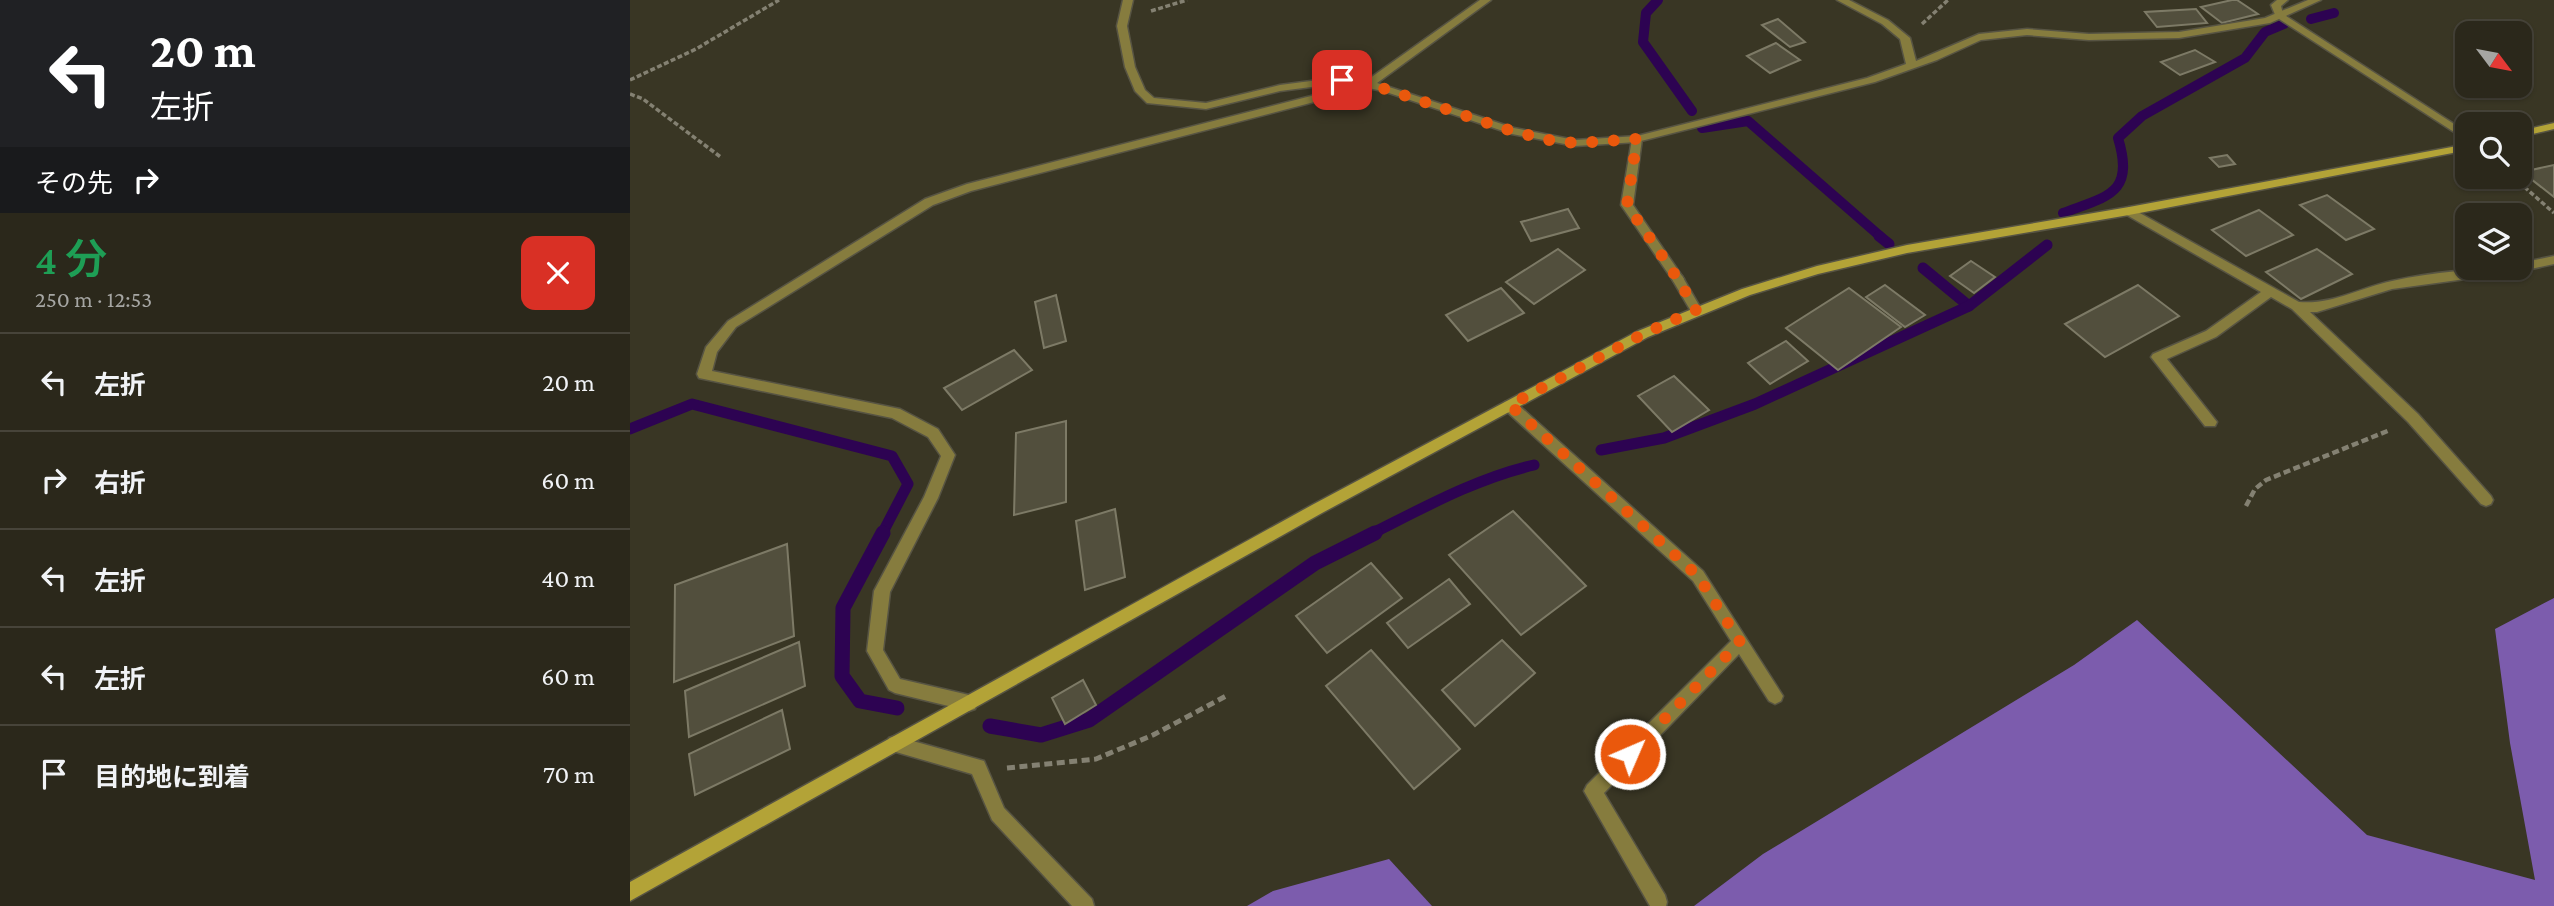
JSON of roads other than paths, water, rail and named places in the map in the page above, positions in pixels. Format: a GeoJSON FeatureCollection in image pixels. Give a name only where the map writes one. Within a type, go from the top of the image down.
{"type":"FeatureCollection","features":[{"type":"Feature","properties":{"kind":"street"},"geometry":{"type":"LineString","coordinates":[[1128,0],[1122,26],[1130,66],[1140,91],[1151,101],[1206,106],[1280,88],[1342,80],[1368,85],[1512,131],[1575,143],[1637,139],[1871,80],[1912,66],[1979,37],[2007,33],[2089,37],[2179,35],[2267,21],[2316,0]]}},
{"type":"Feature","properties":{"kind":"street"},"geometry":{"type":"LineString","coordinates":[[969,703],[895,685],[875,651],[882,591],[931,498],[948,455],[933,433],[895,413],[704,374],[711,350],[732,324],[929,202],[967,188],[1368,85],[1486,0]]}},
{"type":"Feature","properties":{"kind":"street"},"geometry":{"type":"LineString","coordinates":[[1842,0],[1885,22],[1905,38],[1912,66]]}},
{"type":"Feature","properties":{"kind":"street"},"geometry":{"type":"LineString","coordinates":[[2283,0],[2276,5],[2279,15],[2455,130]]}},
{"type":"Feature","properties":{"kind":"street"},"geometry":{"type":"LineString","coordinates":[[2532,131],[2554,126]]}},
{"type":"Feature","properties":{"kind":"street"},"geometry":{"type":"LineString","coordinates":[[1637,139],[1627,205],[1696,310]]}},
{"type":"Feature","properties":{"kind":"street"},"geometry":{"type":"LineString","coordinates":[[630,892],[1510,405],[1643,334],[1696,310],[1817,270],[1906,249],[2129,211],[2455,149]]}},
{"type":"Feature","properties":{"kind":"street"},"geometry":{"type":"LineString","coordinates":[[2129,211],[2296,306],[2413,418],[2486,500]]}},
{"type":"Feature","properties":{"kind":"street"},"geometry":{"type":"LineString","coordinates":[[2532,264],[2554,260]]}},
{"type":"Feature","properties":{"kind":"street"},"geometry":{"type":"LineString","coordinates":[[2296,306],[2317,308],[2392,285],[2455,276]]}},
{"type":"Feature","properties":{"kind":"street"},"geometry":{"type":"LineString","coordinates":[[2210,422],[2158,357],[2211,334],[2271,292]]}},
{"type":"Feature","properties":{"kind":"street"},"geometry":{"type":"LineString","coordinates":[[1510,405],[1698,576],[1775,696]]}},
{"type":"Feature","properties":{"kind":"street"},"geometry":{"type":"LineString","coordinates":[[1658,902],[1593,791],[1740,642]]}},
{"type":"Feature","properties":{"kind":"street"},"geometry":{"type":"LineString","coordinates":[[895,744],[978,767],[998,814],[1085,906]]}},
{"type":"Feature","properties":{"kind":"waterway"},"geometry":{"type":"LineString","coordinates":[[1658,0],[1646,13],[1643,42],[1692,111]]}},
{"type":"Feature","properties":{"kind":"waterway"},"geometry":{"type":"LineString","coordinates":[[2311,19],[2334,13]]}},
{"type":"Feature","properties":{"kind":"waterway"},"geometry":{"type":"LineString","coordinates":[[2063,213],[2105,197],[2114,190],[2123,171],[2118,138],[2142,116],[2245,58],[2265,32],[2284,24]]}},
{"type":"Feature","properties":{"kind":"waterway"},"geometry":{"type":"LineString","coordinates":[[1702,128],[1748,121],[1881,237]]}},
{"type":"Feature","properties":{"kind":"waterway"},"geometry":{"type":"LineString","coordinates":[[1879,236],[1889,244]]}},
{"type":"Feature","properties":{"kind":"waterway"},"geometry":{"type":"LineString","coordinates":[[1969,306],[2047,245]]}},
{"type":"Feature","properties":{"kind":"waterway"},"geometry":{"type":"LineString","coordinates":[[1923,268],[1969,306]]}},
{"type":"Feature","properties":{"kind":"waterway"},"geometry":{"type":"LineString","coordinates":[[1601,450],[1664,438],[1755,404],[1969,306]]}},
{"type":"Feature","properties":{"kind":"waterway"},"geometry":{"type":"LineString","coordinates":[[630,429],[692,404],[892,456],[908,484],[882,534]]}},
{"type":"Feature","properties":{"kind":"waterway"},"geometry":{"type":"LineString","coordinates":[[1371,534],[1471,486],[1534,465]]}},
{"type":"Feature","properties":{"kind":"waterway"},"geometry":{"type":"LineString","coordinates":[[883,533],[843,608],[842,676],[860,701],[897,708]]}},
{"type":"Feature","properties":{"kind":"waterway"},"geometry":{"type":"LineString","coordinates":[[990,726],[1041,735],[1089,720],[1315,563],[1375,533]]}}]}
